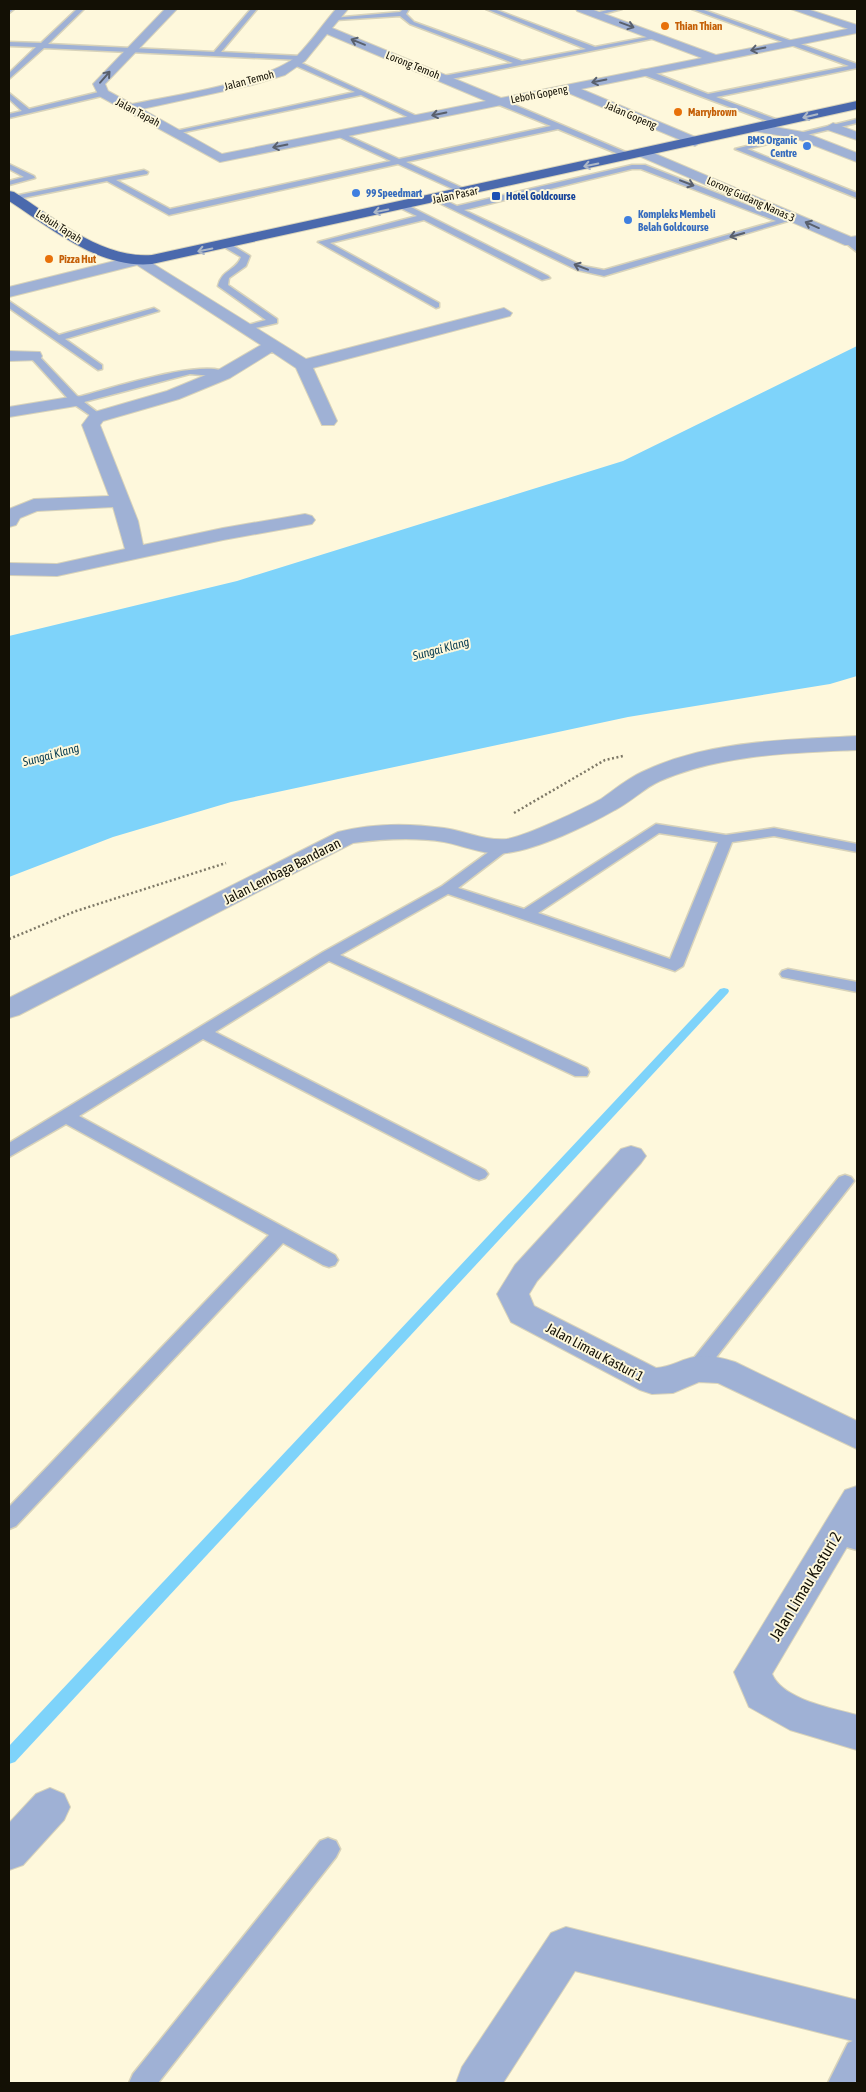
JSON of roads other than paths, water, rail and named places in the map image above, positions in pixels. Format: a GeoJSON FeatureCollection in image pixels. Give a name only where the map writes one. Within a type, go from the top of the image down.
{"type":"FeatureCollection","features":[{"type":"Feature","properties":{"kind":"highway","name":"Jalan Pasar"},"geometry":{"type":"LineString","coordinates":[[139,260],[174,256],[464,192],[642,158],[694,142],[857,105]]}},
{"type":"Feature","properties":{"kind":"highway","name":"Lebuh Tapah"},"geometry":{"type":"LineString","coordinates":[[12,199],[95,248],[114,256],[139,260]]}},
{"type":"Feature","properties":{"kind":"street","name":"Jalan Tapah"},"geometry":{"type":"LineString","coordinates":[[171,9],[129,50],[99,84],[103,93],[220,158]]}},
{"type":"Feature","properties":{"kind":"street"},"geometry":{"type":"LineString","coordinates":[[581,9],[714,58]]}},
{"type":"Feature","properties":{"kind":"street"},"geometry":{"type":"LineString","coordinates":[[797,9],[857,29]]}},
{"type":"Feature","properties":{"kind":"street"},"geometry":{"type":"LineString","coordinates":[[825,9],[857,19]]}},
{"type":"Feature","properties":{"kind":"street","name":"Jalan Temoh"},"geometry":{"type":"LineString","coordinates":[[130,108],[266,77],[299,60],[339,13]]}},
{"type":"Feature","properties":{"kind":"street","name":"Lorong Temoh"},"geometry":{"type":"LineString","coordinates":[[325,29],[500,102]]}},
{"type":"Feature","properties":{"kind":"street","name":"Leboh Gopeng"},"geometry":{"type":"LineString","coordinates":[[220,158],[857,29]]}},
{"type":"Feature","properties":{"kind":"street","name":"Jalan Gopeng"},"geometry":{"type":"LineString","coordinates":[[567,88],[694,142]]}},
{"type":"Feature","properties":{"kind":"street"},"geometry":{"type":"LineString","coordinates":[[833,127],[857,136]]}},
{"type":"Feature","properties":{"kind":"street"},"geometry":{"type":"LineString","coordinates":[[758,128],[798,135],[857,158]]}},
{"type":"Feature","properties":{"kind":"street","name":"Lorong Gudang Nanas 3"},"geometry":{"type":"LineString","coordinates":[[642,158],[855,244]]}},
{"type":"Feature","properties":{"kind":"street"},"geometry":{"type":"LineString","coordinates":[[9,295],[139,260],[303,365],[328,421]]}},
{"type":"Feature","properties":{"kind":"street"},"geometry":{"type":"LineString","coordinates":[[303,365],[504,313]]}},
{"type":"Feature","properties":{"kind":"street"},"geometry":{"type":"LineString","coordinates":[[135,552],[128,521],[92,425],[97,417],[173,395],[224,374],[273,345]]}},
{"type":"Feature","properties":{"kind":"street"},"geometry":{"type":"LineString","coordinates":[[9,356],[34,356]]}},
{"type":"Feature","properties":{"kind":"street"},"geometry":{"type":"LineString","coordinates":[[9,412],[76,401]]}},
{"type":"Feature","properties":{"kind":"street"},"geometry":{"type":"LineString","coordinates":[[9,521],[12,514],[34,505],[119,501]]}},
{"type":"Feature","properties":{"kind":"street"},"geometry":{"type":"LineString","coordinates":[[9,569],[57,570],[135,552],[305,520]]}},
{"type":"Feature","properties":{"kind":"street","name":"Jalan Lembaga Bandaran"},"geometry":{"type":"LineString","coordinates":[[9,1009],[347,838],[388,831],[444,835],[480,845],[506,846],[530,840],[607,805],[650,777],[704,758],[765,748],[857,743]]}},
{"type":"Feature","properties":{"kind":"street","name":"Jalan Limau Kasturi 1"},"geometry":{"type":"LineString","coordinates":[[631,1156],[526,1273],[513,1294],[522,1314],[652,1381],[673,1380],[696,1369]]}},
{"type":"Feature","properties":{"kind":"street"},"geometry":{"type":"LineString","coordinates":[[696,1369],[723,1372],[857,1436]]}},
{"type":"Feature","properties":{"kind":"street","name":"Jalan Limau Kasturi 2"},"geometry":{"type":"LineString","coordinates":[[857,1500],[847,1538],[753,1672],[762,1695],[803,1718],[857,1732]]}},
{"type":"Feature","properties":{"kind":"street"},"geometry":{"type":"LineString","coordinates":[[9,1852],[50,1807]]}},
{"type":"Feature","properties":{"kind":"street"},"geometry":{"type":"LineString","coordinates":[[478,2083],[566,1948],[857,2021]]}},
{"type":"Feature","properties":{"kind":"lane"},"geometry":{"type":"LineString","coordinates":[[9,78],[81,9]]}},
{"type":"Feature","properties":{"kind":"lane"},"geometry":{"type":"LineString","coordinates":[[216,54],[254,9]]}},
{"type":"Feature","properties":{"kind":"lane"},"geometry":{"type":"LineString","coordinates":[[489,9],[593,49]]}},
{"type":"Feature","properties":{"kind":"lane"},"geometry":{"type":"LineString","coordinates":[[595,14],[619,9]]}},
{"type":"Feature","properties":{"kind":"lane"},"geometry":{"type":"LineString","coordinates":[[695,9],[857,66]]}},
{"type":"Feature","properties":{"kind":"lane"},"geometry":{"type":"LineString","coordinates":[[339,13],[404,11],[412,23],[520,64]]}},
{"type":"Feature","properties":{"kind":"lane"},"geometry":{"type":"LineString","coordinates":[[446,78],[658,37]]}},
{"type":"Feature","properties":{"kind":"lane"},"geometry":{"type":"LineString","coordinates":[[9,44],[299,60],[362,93],[417,118]]}},
{"type":"Feature","properties":{"kind":"lane"},"geometry":{"type":"LineString","coordinates":[[709,96],[857,66]]}},
{"type":"Feature","properties":{"kind":"lane"},"geometry":{"type":"LineString","coordinates":[[644,72],[778,123]]}},
{"type":"Feature","properties":{"kind":"lane"},"geometry":{"type":"LineString","coordinates":[[9,116],[103,93]]}},
{"type":"Feature","properties":{"kind":"lane"},"geometry":{"type":"LineString","coordinates":[[175,132],[362,93]]}},
{"type":"Feature","properties":{"kind":"lane"},"geometry":{"type":"LineString","coordinates":[[9,95],[28,112]]}},
{"type":"Feature","properties":{"kind":"lane"},"geometry":{"type":"LineString","coordinates":[[500,102],[642,158],[654,170]]}},
{"type":"Feature","properties":{"kind":"lane"},"geometry":{"type":"LineString","coordinates":[[857,121],[739,149],[857,196]]}},
{"type":"Feature","properties":{"kind":"lane"},"geometry":{"type":"LineString","coordinates":[[109,179],[169,212],[208,205],[396,161],[559,126]]}},
{"type":"Feature","properties":{"kind":"lane"},"geometry":{"type":"LineString","coordinates":[[340,134],[464,192]]}},
{"type":"Feature","properties":{"kind":"lane"},"geometry":{"type":"LineString","coordinates":[[620,170],[642,158]]}},
{"type":"Feature","properties":{"kind":"lane"},"geometry":{"type":"LineString","coordinates":[[9,166],[31,178],[9,183]]}},
{"type":"Feature","properties":{"kind":"lane"},"geometry":{"type":"LineString","coordinates":[[435,199],[456,209],[580,268],[604,273],[784,221],[654,170],[620,170],[456,209]]}},
{"type":"Feature","properties":{"kind":"lane"},"geometry":{"type":"LineString","coordinates":[[12,199],[144,172]]}},
{"type":"Feature","properties":{"kind":"lane"},"geometry":{"type":"LineString","coordinates":[[403,206],[545,278]]}},
{"type":"Feature","properties":{"kind":"lane"},"geometry":{"type":"LineString","coordinates":[[425,217],[322,242],[436,305]]}},
{"type":"Feature","properties":{"kind":"lane"},"geometry":{"type":"LineString","coordinates":[[227,245],[246,256],[243,264],[225,277],[223,286],[274,321],[246,327]]}},
{"type":"Feature","properties":{"kind":"lane"},"geometry":{"type":"LineString","coordinates":[[9,295],[58,338],[98,367]]}},
{"type":"Feature","properties":{"kind":"lane"},"geometry":{"type":"LineString","coordinates":[[58,338],[154,311]]}},
{"type":"Feature","properties":{"kind":"lane"},"geometry":{"type":"LineString","coordinates":[[34,356],[76,401],[97,417]]}},
{"type":"Feature","properties":{"kind":"lane"},"geometry":{"type":"LineString","coordinates":[[76,401],[190,370],[224,374]]}},
{"type":"Feature","properties":{"kind":"lane"},"geometry":{"type":"LineString","coordinates":[[526,914],[656,828],[726,839],[774,832],[857,848]]}},
{"type":"Feature","properties":{"kind":"lane"},"geometry":{"type":"LineString","coordinates":[[447,889],[526,914],[675,966],[726,839]]}},
{"type":"Feature","properties":{"kind":"lane"},"geometry":{"type":"LineString","coordinates":[[9,1151],[328,955],[447,889],[506,846]]}},
{"type":"Feature","properties":{"kind":"lane"},"geometry":{"type":"LineString","coordinates":[[328,955],[581,1072]]}},
{"type":"Feature","properties":{"kind":"lane"},"geometry":{"type":"LineString","coordinates":[[788,974],[857,988]]}},
{"type":"Feature","properties":{"kind":"lane"},"geometry":{"type":"LineString","coordinates":[[203,1032],[478,1174]]}},
{"type":"Feature","properties":{"kind":"lane"},"geometry":{"type":"LineString","coordinates":[[66,1116],[328,1260]]}},
{"type":"Feature","properties":{"kind":"lane"},"geometry":{"type":"LineString","coordinates":[[696,1369],[844,1181]]}},
{"type":"Feature","properties":{"kind":"lane"},"geometry":{"type":"LineString","coordinates":[[9,1520],[280,1234]]}},
{"type":"Feature","properties":{"kind":"lane"},"geometry":{"type":"LineString","coordinates":[[142,2083],[328,1849]]}},
{"type":"Feature","properties":{"kind":"lane"},"geometry":{"type":"LineString","coordinates":[[841,2083],[857,2052]]}},
{"type":"Feature","properties":{"kind":"water","name":"Sungai Klang"},"geometry":{"type":"Polygon","coordinates":[[[857,346],[857,676],[830,684],[628,717],[231,802],[113,837],[9,877],[9,636],[237,581],[623,461],[857,346]]]}},
{"type":"Feature","properties":{"kind":"waterway"},"geometry":{"type":"LineString","coordinates":[[9,1757],[724,991]]}},
{"type":"Feature","properties":{"kind":"place","name":"Thian Thian"},"geometry":{"type":"Point","coordinates":[665,26]}},
{"type":"Feature","properties":{"kind":"place","name":"Marrybrown"},"geometry":{"type":"Point","coordinates":[678,112]}},
{"type":"Feature","properties":{"kind":"place","name":"BMS Organic Centre"},"geometry":{"type":"Point","coordinates":[807,146]}},
{"type":"Feature","properties":{"kind":"place","name":"99 Speedmart"},"geometry":{"type":"Point","coordinates":[356,193]}},
{"type":"Feature","properties":{"kind":"place","name":"Hotel Goldcourse"},"geometry":{"type":"Point","coordinates":[496,196]}},
{"type":"Feature","properties":{"kind":"place","name":"Kompleks Membeli Belah Goldcourse"},"geometry":{"type":"Point","coordinates":[628,220]}},
{"type":"Feature","properties":{"kind":"place","name":"Pizza Hut"},"geometry":{"type":"Point","coordinates":[49,259]}}]}
